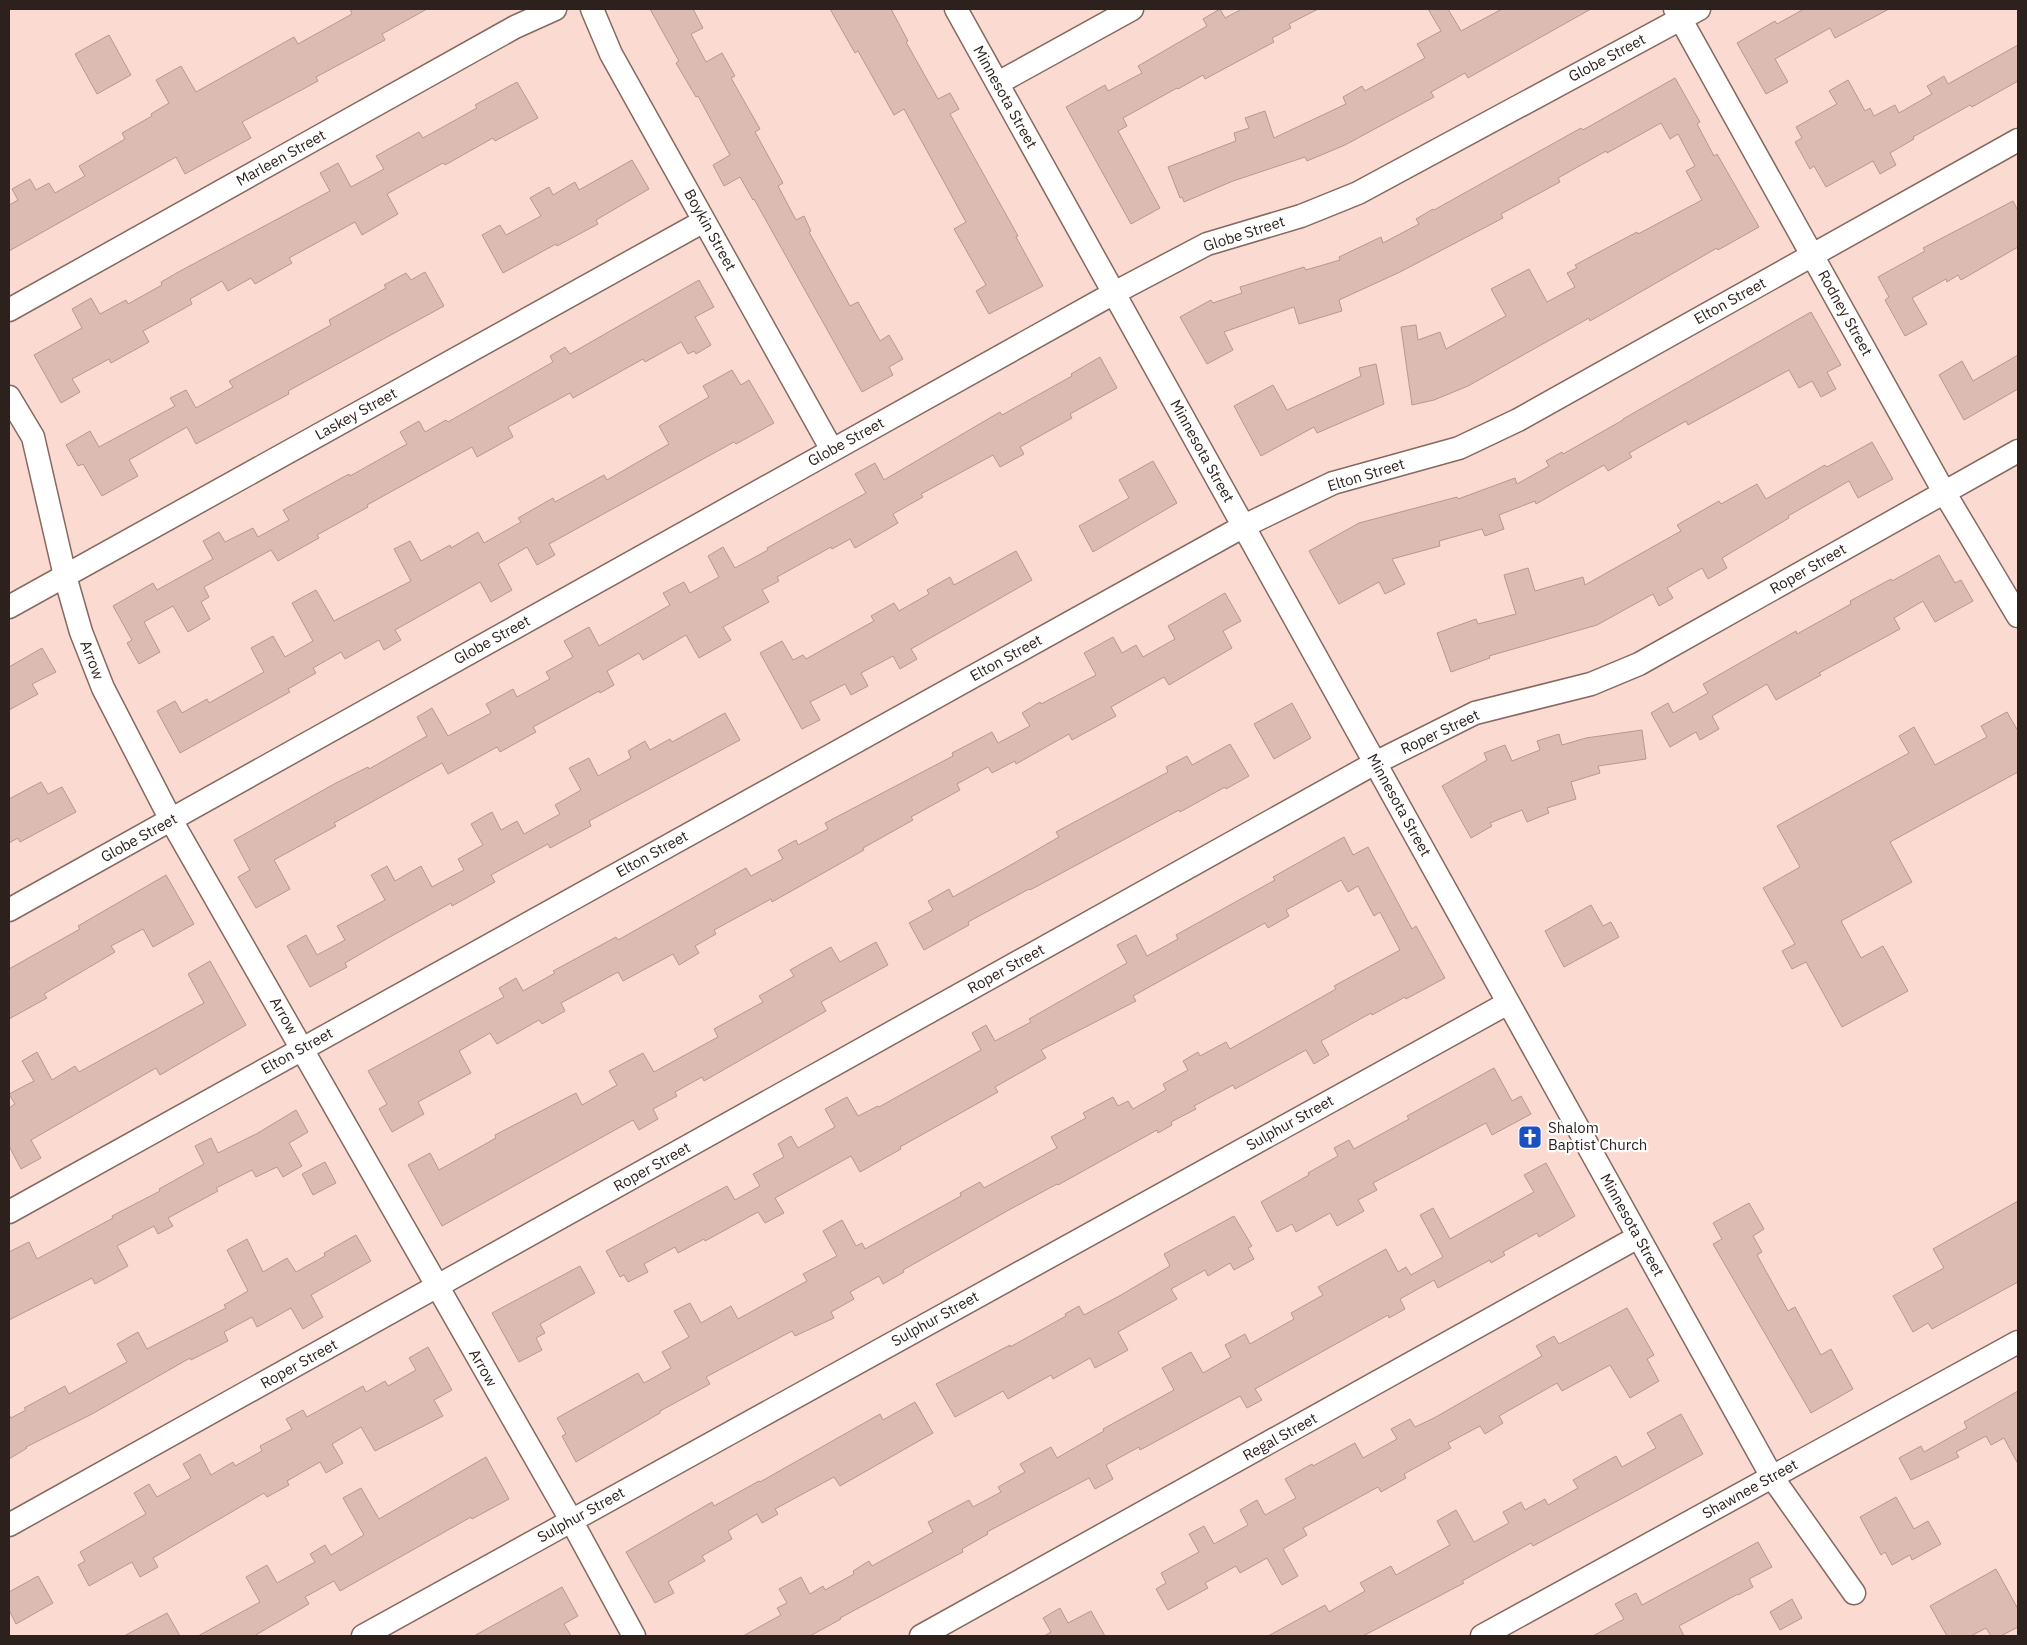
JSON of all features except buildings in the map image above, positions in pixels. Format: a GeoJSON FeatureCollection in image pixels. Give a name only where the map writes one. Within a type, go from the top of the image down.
{"type":"FeatureCollection","features":[{"type":"Feature","properties":{"kind":"street","name":"Marleen Street"},"geometry":{"type":"LineString","coordinates":[[9,310],[515,27],[555,9]]}},
{"type":"Feature","properties":{"kind":"street","name":"Boykin Street"},"geometry":{"type":"LineString","coordinates":[[592,9],[611,54],[832,450]]}},
{"type":"Feature","properties":{"kind":"street","name":"Minnesota Street"},"geometry":{"type":"LineString","coordinates":[[956,9],[1772,1477],[1854,1593]]}},
{"type":"Feature","properties":{"kind":"street"},"geometry":{"type":"LineString","coordinates":[[998,83],[1132,9]]}},
{"type":"Feature","properties":{"kind":"street","name":"Rodney Street"},"geometry":{"type":"LineString","coordinates":[[1685,12],[1812,254],[1944,492],[2018,616]]}},
{"type":"Feature","properties":{"kind":"street","name":"Globe Street"},"geometry":{"type":"LineString","coordinates":[[9,910],[1114,293],[1207,244],[1301,216],[1358,193],[1685,12]]}},
{"type":"Feature","properties":{"kind":"street","name":"Elton Street"},"geometry":{"type":"LineString","coordinates":[[9,1212],[1244,526],[1333,483],[1459,448],[1518,420],[2018,140]]}},
{"type":"Feature","properties":{"kind":"street","name":"Laskey Street"},"geometry":{"type":"LineString","coordinates":[[9,607],[704,221]]}},
{"type":"Feature","properties":{"kind":"street","name":"Arrow"},"geometry":{"type":"LineString","coordinates":[[9,397],[33,437],[65,576],[81,632],[103,688],[171,820],[571,1520],[634,1636]]}},
{"type":"Feature","properties":{"kind":"street","name":"Roper Street"},"geometry":{"type":"LineString","coordinates":[[9,1525],[437,1288],[1375,763],[1475,713],[1591,684],[1639,664],[2018,451]]}},
{"type":"Feature","properties":{"kind":"street","name":"Sulphur Street"},"geometry":{"type":"LineString","coordinates":[[363,1636],[1508,1003]]}},
{"type":"Feature","properties":{"kind":"street","name":"Regal Street"},"geometry":{"type":"LineString","coordinates":[[921,1636],[1638,1237]]}},
{"type":"Feature","properties":{"kind":"street","name":"Shawnee Street"},"geometry":{"type":"LineString","coordinates":[[1482,1636],[2018,1342]]}},
{"type":"Feature","properties":{"kind":"place","name":"Shalom Baptist Church"},"geometry":{"type":"Point","coordinates":[1530,1137]}}]}
